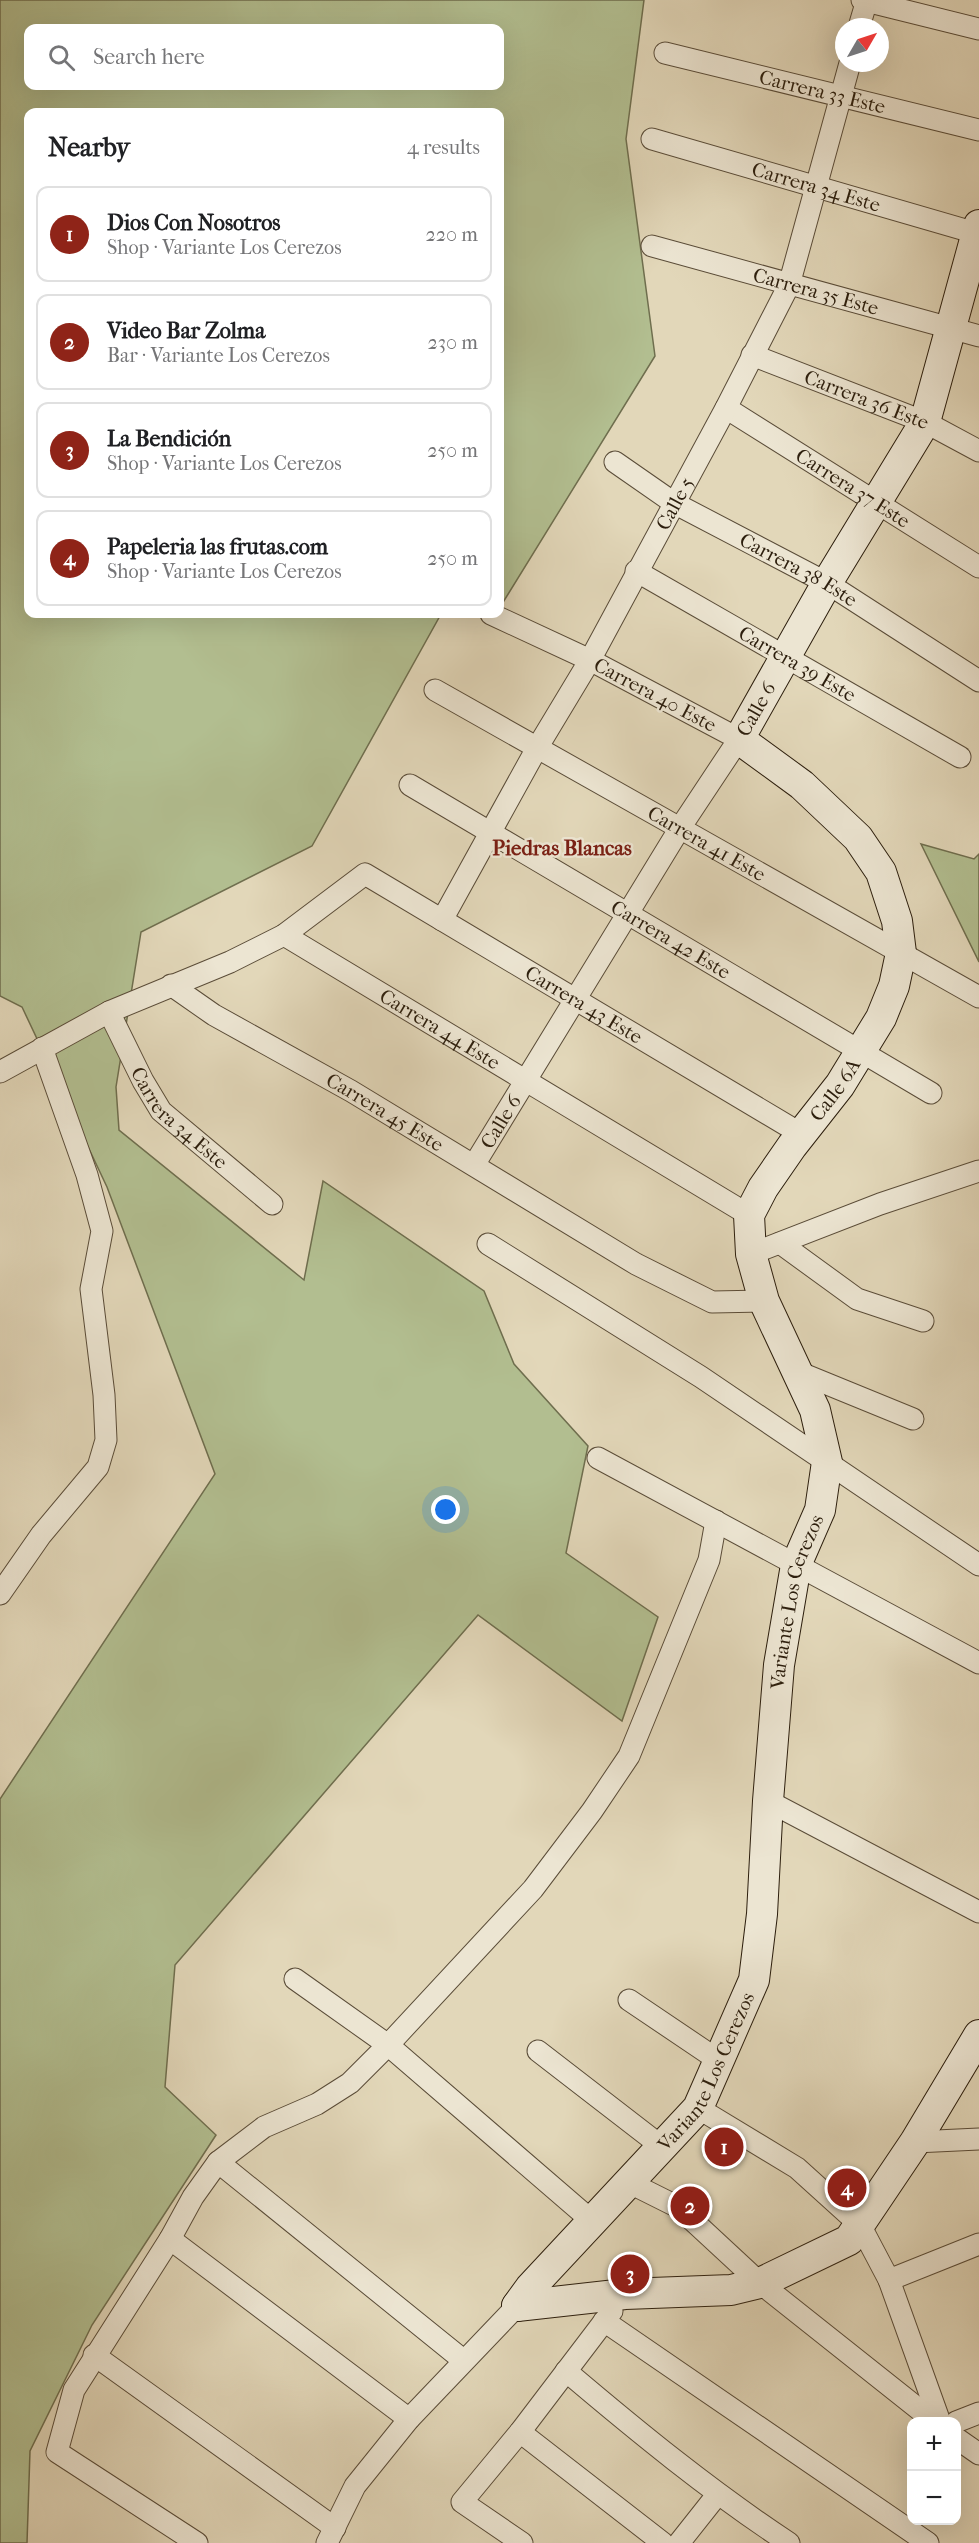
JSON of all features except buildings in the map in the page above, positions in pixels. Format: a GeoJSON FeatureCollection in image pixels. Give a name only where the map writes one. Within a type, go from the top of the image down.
{"type":"FeatureCollection","features":[{"type":"Feature","properties":{"kind":"street"},"geometry":{"type":"LineString","coordinates":[[861,18],[865,0],[979,29]]}},
{"type":"Feature","properties":{"kind":"street","name":"Carrera 33 Este"},"geometry":{"type":"LineString","coordinates":[[665,53],[979,130]]}},
{"type":"Feature","properties":{"kind":"street","name":"Calle 5"},"geometry":{"type":"LineString","coordinates":[[442,920],[537,748],[590,660],[726,408],[789,285],[847,72]]}},
{"type":"Feature","properties":{"kind":"street","name":"Carrera 34 Este"},"geometry":{"type":"LineString","coordinates":[[652,139],[816,188],[978,231]]}},
{"type":"Feature","properties":{"kind":"street","name":"Calle 6"},"geometry":{"type":"LineString","coordinates":[[474,1165],[680,828],[739,739],[827,583],[925,422],[978,231]]}},
{"type":"Feature","properties":{"kind":"street","name":"Carrera 35 Este"},"geometry":{"type":"LineString","coordinates":[[652,246],[979,336]]}},
{"type":"Feature","properties":{"kind":"street","name":"Carrera 36 Este"},"geometry":{"type":"LineString","coordinates":[[752,355],[925,422],[979,451]]}},
{"type":"Feature","properties":{"kind":"street","name":"Carrera 37 Este"},"geometry":{"type":"LineString","coordinates":[[726,408],[979,567]]}},
{"type":"Feature","properties":{"kind":"street","name":"Carrera 38 Este"},"geometry":{"type":"LineString","coordinates":[[615,462],[674,503],[827,583],[979,681]]}},
{"type":"Feature","properties":{"kind":"street","name":"Carrera 39 Este"},"geometry":{"type":"LineString","coordinates":[[636,571],[960,758]]}},
{"type":"Feature","properties":{"kind":"street","name":"Carrera 40 Este"},"geometry":{"type":"LineString","coordinates":[[500,618],[590,660],[739,739],[802,785],[858,838],[881,872],[897,921],[901,953]]}},
{"type":"Feature","properties":{"kind":"street","name":"Carrera 41 Este"},"geometry":{"type":"LineString","coordinates":[[435,690],[979,997]]}},
{"type":"Feature","properties":{"kind":"street","name":"Carrera 42 Este"},"geometry":{"type":"LineString","coordinates":[[410,784],[931,1094]]}},
{"type":"Feature","properties":{"kind":"street","name":"Carrera 43 Este"},"geometry":{"type":"LineString","coordinates":[[284,935],[365,874],[802,1134]]}},
{"type":"Feature","properties":{"kind":"street"},"geometry":{"type":"LineString","coordinates":[[0,1072],[110,1012],[230,962],[284,935]]}},
{"type":"Feature","properties":{"kind":"street","name":"Carrera 44 Este"},"geometry":{"type":"LineString","coordinates":[[284,935],[749,1215]]}},
{"type":"Feature","properties":{"kind":"street","name":"Calle 6A"},"geometry":{"type":"LineString","coordinates":[[749,1215],[763,1188],[840,1086],[880,1018],[890,997],[901,953]]}},
{"type":"Feature","properties":{"kind":"street","name":"Carrera 45 Este"},"geometry":{"type":"LineString","coordinates":[[171,985],[214,1015],[351,1090],[636,1264],[712,1302],[764,1301]]}},
{"type":"Feature","properties":{"kind":"street","name":"Carrera 34 Este"},"geometry":{"type":"LineString","coordinates":[[110,1012],[143,1081],[161,1110],[272,1204]]}},
{"type":"Feature","properties":{"kind":"street"},"geometry":{"type":"LineString","coordinates":[[0,1594],[41,1535],[98,1467],[106,1440],[104,1395],[91,1289],[102,1231],[87,1175],[42,1048]]}},
{"type":"Feature","properties":{"kind":"street"},"geometry":{"type":"LineString","coordinates":[[751,1254],[880,1204],[979,1171]]}},
{"type":"Feature","properties":{"kind":"street","name":"Variante Los Cerezos"},"geometry":{"type":"LineString","coordinates":[[517,2306],[592,2221],[698,2108],[754,1980],[762,1914],[779,1665],[796,1564],[820,1509],[827,1462],[815,1410],[764,1301],[751,1254],[749,1215]]}},
{"type":"Feature","properties":{"kind":"street"},"geometry":{"type":"LineString","coordinates":[[780,1243],[857,1299],[923,1321]]}},
{"type":"Feature","properties":{"kind":"street"},"geometry":{"type":"LineString","coordinates":[[488,1244],[701,1377],[979,1565]]}},
{"type":"Feature","properties":{"kind":"street"},"geometry":{"type":"LineString","coordinates":[[798,1372],[913,1419]]}},
{"type":"Feature","properties":{"kind":"street"},"geometry":{"type":"LineString","coordinates":[[598,1458],[979,1662]]}},
{"type":"Feature","properties":{"kind":"street"},"geometry":{"type":"LineString","coordinates":[[197,2543],[57,2452],[74,2390],[94,2355],[170,2239],[193,2197],[218,2162],[264,2127],[317,2104],[350,2083],[534,1888],[592,1811],[629,1756],[708,1560],[716,1521]]}},
{"type":"Feature","properties":{"kind":"street"},"geometry":{"type":"LineString","coordinates":[[768,1802],[979,1912]]}},
{"type":"Feature","properties":{"kind":"street"},"geometry":{"type":"LineString","coordinates":[[295,1979],[388,2045],[592,2221]]}},
{"type":"Feature","properties":{"kind":"street"},"geometry":{"type":"LineString","coordinates":[[629,2000],[718,2060]]}},
{"type":"Feature","properties":{"kind":"street"},"geometry":{"type":"LineString","coordinates":[[94,2355],[331,2535],[355,2486],[409,2419],[517,2306],[625,2294],[731,2290],[760,2283],[849,2240],[878,2193],[915,2142],[979,2034]]}},
{"type":"Feature","properties":{"kind":"street"},"geometry":{"type":"LineString","coordinates":[[538,2051],[661,2146]]}},
{"type":"Feature","properties":{"kind":"street"},"geometry":{"type":"LineString","coordinates":[[698,2108],[797,2168],[860,2225],[888,2280],[939,2417]]}},
{"type":"Feature","properties":{"kind":"street"},"geometry":{"type":"LineString","coordinates":[[915,2142],[979,2139]]}},
{"type":"Feature","properties":{"kind":"street"},"geometry":{"type":"LineString","coordinates":[[218,2162],[463,2360]]}},
{"type":"Feature","properties":{"kind":"street"},"geometry":{"type":"LineString","coordinates":[[628,2182],[678,2207],[760,2283],[930,2417]]}},
{"type":"Feature","properties":{"kind":"street"},"geometry":{"type":"LineString","coordinates":[[170,2239],[409,2419]]}},
{"type":"Feature","properties":{"kind":"street"},"geometry":{"type":"LineString","coordinates":[[888,2280],[979,2244]]}},
{"type":"Feature","properties":{"kind":"street"},"geometry":{"type":"LineString","coordinates":[[522,2543],[462,2502],[520,2432],[625,2294]]}},
{"type":"Feature","properties":{"kind":"street"},"geometry":{"type":"LineString","coordinates":[[604,2321],[928,2543]]}},
{"type":"Feature","properties":{"kind":"street"},"geometry":{"type":"LineString","coordinates":[[566,2371],[717,2495],[786,2542]]}},
{"type":"Feature","properties":{"kind":"street"},"geometry":{"type":"LineString","coordinates":[[961,2420],[979,2413]]}},
{"type":"Feature","properties":{"kind":"street"},"geometry":{"type":"LineString","coordinates":[[520,2432],[663,2543]]}},
{"type":"Feature","properties":{"kind":"street"},"geometry":{"type":"LineString","coordinates":[[961,2441],[979,2454]]}},
{"type":"Feature","properties":{"kind":"street"},"geometry":{"type":"LineString","coordinates":[[679,2543],[717,2495]]}},
{"type":"Feature","properties":{"kind":"green space"},"geometry":{"type":"Polygon","coordinates":[[[0,0],[644,0],[626,139],[655,356],[504,601],[504,108],[24,108],[24,618],[439,618],[312,846],[141,932],[116,1087],[119,1130],[304,1280],[323,1181],[484,1291],[514,1364],[588,1446],[566,1553],[658,1617],[622,1721],[478,1615],[175,1965],[165,2087],[216,2135],[92,2325],[30,2451],[27,2543],[0,2543],[0,1799],[215,1474],[107,1187],[22,1007],[0,996],[0,0]]]}},
{"type":"Feature","properties":{"kind":"green space"},"geometry":{"type":"Polygon","coordinates":[[[921,844],[974,859],[979,854],[979,962],[921,844]]]}},
{"type":"Feature","properties":{"kind":"place","name":"Dios Con Nosotros"},"geometry":{"type":"Point","coordinates":[724,2147]}},
{"type":"Feature","properties":{"kind":"place","name":"Papeleria las frutas.com"},"geometry":{"type":"Point","coordinates":[847,2188]}},
{"type":"Feature","properties":{"kind":"place","name":"Video Bar Zolma"},"geometry":{"type":"Point","coordinates":[690,2206]}},
{"type":"Feature","properties":{"kind":"place","name":"La Bendición"},"geometry":{"type":"Point","coordinates":[630,2274]}},
{"type":"Feature","properties":{"kind":"district","name":"Piedras Blancas"},"geometry":{"type":"Point","coordinates":[562,848]}}]}
